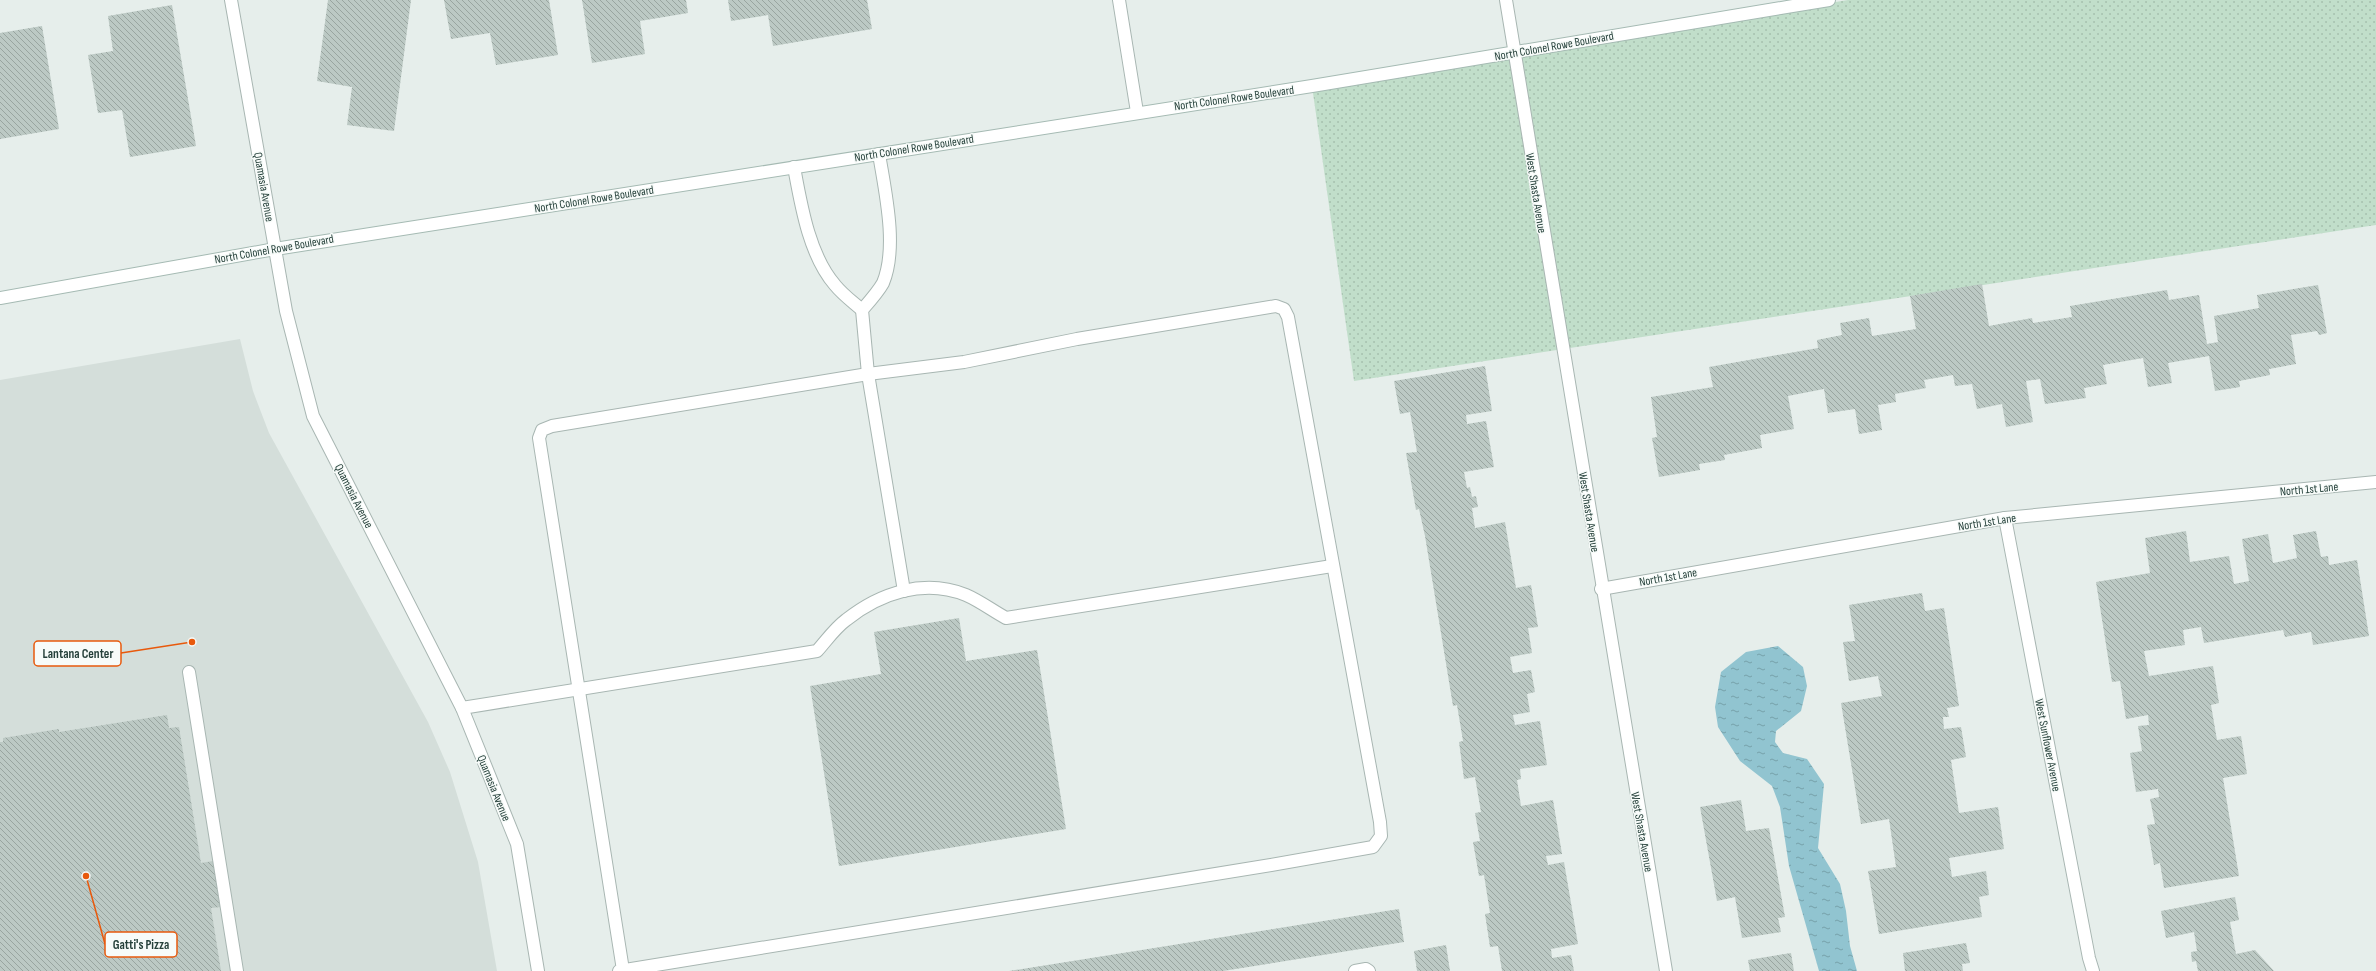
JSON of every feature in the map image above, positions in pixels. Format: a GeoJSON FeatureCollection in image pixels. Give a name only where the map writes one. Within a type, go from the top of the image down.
{"type":"FeatureCollection","features":[{"type":"Feature","properties":{"kind":"street","name":"Quamasia Avenue"},"geometry":{"type":"LineString","coordinates":[[231,0],[286,311],[313,416],[462,708],[517,844],[538,971]]}},
{"type":"Feature","properties":{"kind":"street"},"geometry":{"type":"LineString","coordinates":[[1119,0],[1137,112]]}},
{"type":"Feature","properties":{"kind":"street","name":"West Shasta Avenue"},"geometry":{"type":"LineString","coordinates":[[1506,0],[1601,589],[1666,971]]}},
{"type":"Feature","properties":{"kind":"street","name":"North Colonel Rowe Boulevard"},"geometry":{"type":"LineString","coordinates":[[0,298],[275,248],[1514,53],[1829,0]]}},
{"type":"Feature","properties":{"kind":"street"},"geometry":{"type":"LineString","coordinates":[[862,310],[882,284],[887,266],[889,246],[887,205],[879,154]]}},
{"type":"Feature","properties":{"kind":"street"},"geometry":{"type":"LineString","coordinates":[[794,167],[804,222],[818,256],[834,285],[862,310],[868,374],[904,590]]}},
{"type":"Feature","properties":{"kind":"street"},"geometry":{"type":"LineString","coordinates":[[1276,306],[1284,309],[1288,317],[1332,566],[1380,822],[1381,836],[1373,847],[621,971],[539,438],[542,430],[552,426],[868,374],[964,362],[1077,339],[1276,306]]}},
{"type":"Feature","properties":{"kind":"street","name":"North 1st Lane"},"geometry":{"type":"LineString","coordinates":[[1601,589],[2005,518],[2376,482]]}},
{"type":"Feature","properties":{"kind":"street","name":"West Sunflower Avenue"},"geometry":{"type":"LineString","coordinates":[[2005,518],[2089,958],[2093,971]]}},
{"type":"Feature","properties":{"kind":"street"},"geometry":{"type":"LineString","coordinates":[[462,708],[817,651],[845,620],[880,598],[904,590],[938,587],[966,596],[1006,618],[1332,566]]}},
{"type":"Feature","properties":{"kind":"street"},"geometry":{"type":"LineString","coordinates":[[189,672],[237,971]]}},
{"type":"Feature","properties":{"kind":"street"},"geometry":{"type":"LineString","coordinates":[[1355,971],[1366,969],[1369,971]]}},
{"type":"Feature","properties":{"kind":"shaded area"},"geometry":{"type":"Polygon","coordinates":[[[240,339],[253,391],[269,433],[428,722],[450,772],[478,862],[497,971],[0,971],[0,380],[240,339]]]}},
{"type":"Feature","properties":{"kind":"green space"},"geometry":{"type":"Polygon","coordinates":[[[1848,0],[2376,0],[2376,225],[1354,381],[1312,86],[1848,0]]]}},
{"type":"Feature","properties":{"kind":"water"},"geometry":{"type":"Polygon","coordinates":[[[1778,646],[1803,667],[1807,686],[1801,711],[1776,731],[1775,742],[1783,753],[1807,759],[1824,784],[1818,848],[1840,884],[1846,911],[1850,946],[1857,971],[1819,971],[1789,866],[1780,807],[1772,786],[1740,761],[1718,727],[1715,707],[1721,672],[1746,652],[1778,646]]]}},
{"type":"Feature","properties":{"kind":"building"},"geometry":{"type":"Polygon","coordinates":[[[328,0],[411,0],[394,131],[347,125],[352,87],[317,81],[328,0]]]}},
{"type":"Feature","properties":{"kind":"building"},"geometry":{"type":"Polygon","coordinates":[[[444,0],[549,0],[558,55],[496,65],[490,33],[451,39],[444,0]]]}},
{"type":"Feature","properties":{"kind":"building"},"geometry":{"type":"Polygon","coordinates":[[[582,0],[686,0],[688,13],[640,21],[645,54],[592,63],[582,0]]]}},
{"type":"Feature","properties":{"kind":"building"},"geometry":{"type":"Polygon","coordinates":[[[728,0],[867,0],[872,29],[773,46],[768,15],[731,21],[728,0]]]}},
{"type":"Feature","properties":{"kind":"building"},"geometry":{"type":"Polygon","coordinates":[[[172,5],[196,146],[130,157],[122,110],[98,113],[88,55],[113,51],[108,16],[172,5]]]}},
{"type":"Feature","properties":{"kind":"building"},"geometry":{"type":"Polygon","coordinates":[[[42,26],[59,129],[0,139],[0,33],[42,26]]]}},
{"type":"Feature","properties":{"kind":"building"},"geometry":{"type":"Polygon","coordinates":[[[1982,284],[1989,326],[2032,318],[2033,323],[2072,317],[2070,306],[2167,290],[2169,300],[2199,295],[2207,344],[2218,342],[2214,316],[2259,308],[2257,295],[2318,285],[2327,333],[2319,335],[2317,331],[2291,335],[2296,364],[2269,369],[2270,375],[2239,381],[2240,387],[2215,391],[2209,356],[2168,363],[2172,383],[2148,387],[2143,358],[2103,365],[2107,384],[2084,388],[2086,398],[2045,404],[2040,379],[2026,381],[2033,422],[2006,427],[2002,404],[1977,409],[1972,384],[1955,386],[1953,375],[1924,380],[1926,388],[1895,394],[1896,402],[1878,405],[1882,430],[1859,434],[1855,409],[1828,413],[1824,389],[1788,396],[1794,429],[1760,435],[1762,448],[1724,455],[1725,460],[1699,464],[1700,470],[1659,477],[1652,438],[1657,437],[1651,397],[1713,387],[1709,367],[1818,348],[1817,340],[1842,335],[1840,323],[1869,318],[1872,336],[1916,329],[1910,296],[1982,284]]]}},
{"type":"Feature","properties":{"kind":"building"},"geometry":{"type":"Polygon","coordinates":[[[1485,366],[1492,411],[1466,415],[1467,424],[1486,421],[1494,467],[1464,472],[1467,488],[1470,487],[1472,497],[1476,496],[1478,507],[1472,508],[1475,528],[1505,522],[1516,588],[1531,585],[1538,627],[1528,628],[1532,653],[1510,657],[1513,673],[1531,670],[1535,692],[1527,694],[1530,712],[1513,715],[1515,725],[1540,721],[1547,765],[1520,769],[1521,779],[1517,780],[1521,806],[1553,800],[1562,854],[1546,856],[1548,865],[1564,862],[1578,944],[1551,949],[1552,958],[1571,955],[1574,971],[1502,971],[1498,946],[1490,947],[1485,914],[1490,913],[1484,875],[1479,876],[1473,842],[1480,841],[1475,813],[1481,812],[1475,777],[1464,779],[1459,742],[1463,741],[1457,705],[1453,706],[1425,536],[1419,509],[1416,510],[1406,453],[1417,452],[1410,412],[1400,414],[1394,381],[1485,366]]]}},
{"type":"Feature","properties":{"kind":"building"},"geometry":{"type":"Polygon","coordinates":[[[2186,531],[2190,562],[2229,556],[2234,584],[2249,581],[2242,539],[2268,534],[2273,563],[2297,558],[2293,535],[2316,531],[2321,557],[2328,556],[2329,565],[2357,560],[2369,636],[2313,645],[2311,632],[2285,637],[2283,630],[2204,643],[2201,627],[2183,630],[2185,645],[2144,651],[2149,676],[2213,666],[2219,703],[2211,705],[2217,740],[2241,736],[2247,774],[2223,778],[2239,876],[2164,888],[2160,863],[2154,865],[2147,825],[2155,824],[2150,799],[2159,797],[2158,789],[2136,792],[2130,753],[2142,751],[2138,726],[2149,725],[2148,715],[2126,719],[2120,681],[2112,682],[2096,582],[2150,573],[2145,538],[2186,531]]]}},
{"type":"Feature","properties":{"kind":"building"},"geometry":{"type":"Polygon","coordinates":[[[1922,593],[1925,611],[1944,608],[1959,706],[1947,708],[1949,717],[1943,717],[1944,729],[1961,727],[1966,757],[1951,760],[1959,813],[1998,807],[2004,849],[1949,858],[1952,877],[1986,871],[1989,895],[1979,897],[1982,917],[1879,934],[1868,871],[1896,867],[1889,819],[1861,824],[1841,703],[1882,696],[1878,676],[1849,681],[1843,642],[1855,641],[1849,605],[1922,593]]]}},
{"type":"Feature","properties":{"kind":"building"},"geometry":{"type":"Polygon","coordinates":[[[959,618],[966,661],[1037,650],[1066,829],[839,866],[810,686],[881,674],[874,632],[959,618]]]}},
{"type":"Feature","properties":{"kind":"building"},"geometry":{"type":"Polygon","coordinates":[[[167,715],[169,728],[179,727],[201,863],[213,861],[221,907],[211,908],[221,971],[0,971],[0,742],[3,742],[3,738],[59,729],[59,732],[167,715]]]}},
{"type":"Feature","properties":{"kind":"building"},"geometry":{"type":"Polygon","coordinates":[[[1741,800],[1746,831],[1769,828],[1785,917],[1778,918],[1781,932],[1742,938],[1735,897],[1717,901],[1700,807],[1741,800]]]}},
{"type":"Feature","properties":{"kind":"building"},"geometry":{"type":"Polygon","coordinates":[[[2235,897],[2239,920],[2230,922],[2236,954],[2255,950],[2274,971],[2198,971],[2196,961],[2192,962],[2191,952],[2197,951],[2194,932],[2166,938],[2161,911],[2235,897]]]}},
{"type":"Feature","properties":{"kind":"building"},"geometry":{"type":"Polygon","coordinates":[[[1399,909],[1404,942],[1223,971],[1009,971],[1399,909]]]}},
{"type":"Feature","properties":{"kind":"building"},"geometry":{"type":"Polygon","coordinates":[[[1966,943],[1970,963],[1962,964],[1963,971],[1905,971],[1903,953],[1966,943]]]}},
{"type":"Feature","properties":{"kind":"building"},"geometry":{"type":"Polygon","coordinates":[[[1446,945],[1450,971],[1417,971],[1414,951],[1446,945]]]}},
{"type":"Feature","properties":{"kind":"building"},"geometry":{"type":"Polygon","coordinates":[[[1791,953],[1794,971],[1750,971],[1748,960],[1791,953]]]}},
{"type":"Feature","properties":{"kind":"place","name":"Lantana Center"},"geometry":{"type":"Point","coordinates":[192,642]}},
{"type":"Feature","properties":{"kind":"place","name":"Gatti's Pizza"},"geometry":{"type":"Point","coordinates":[86,876]}}]}
